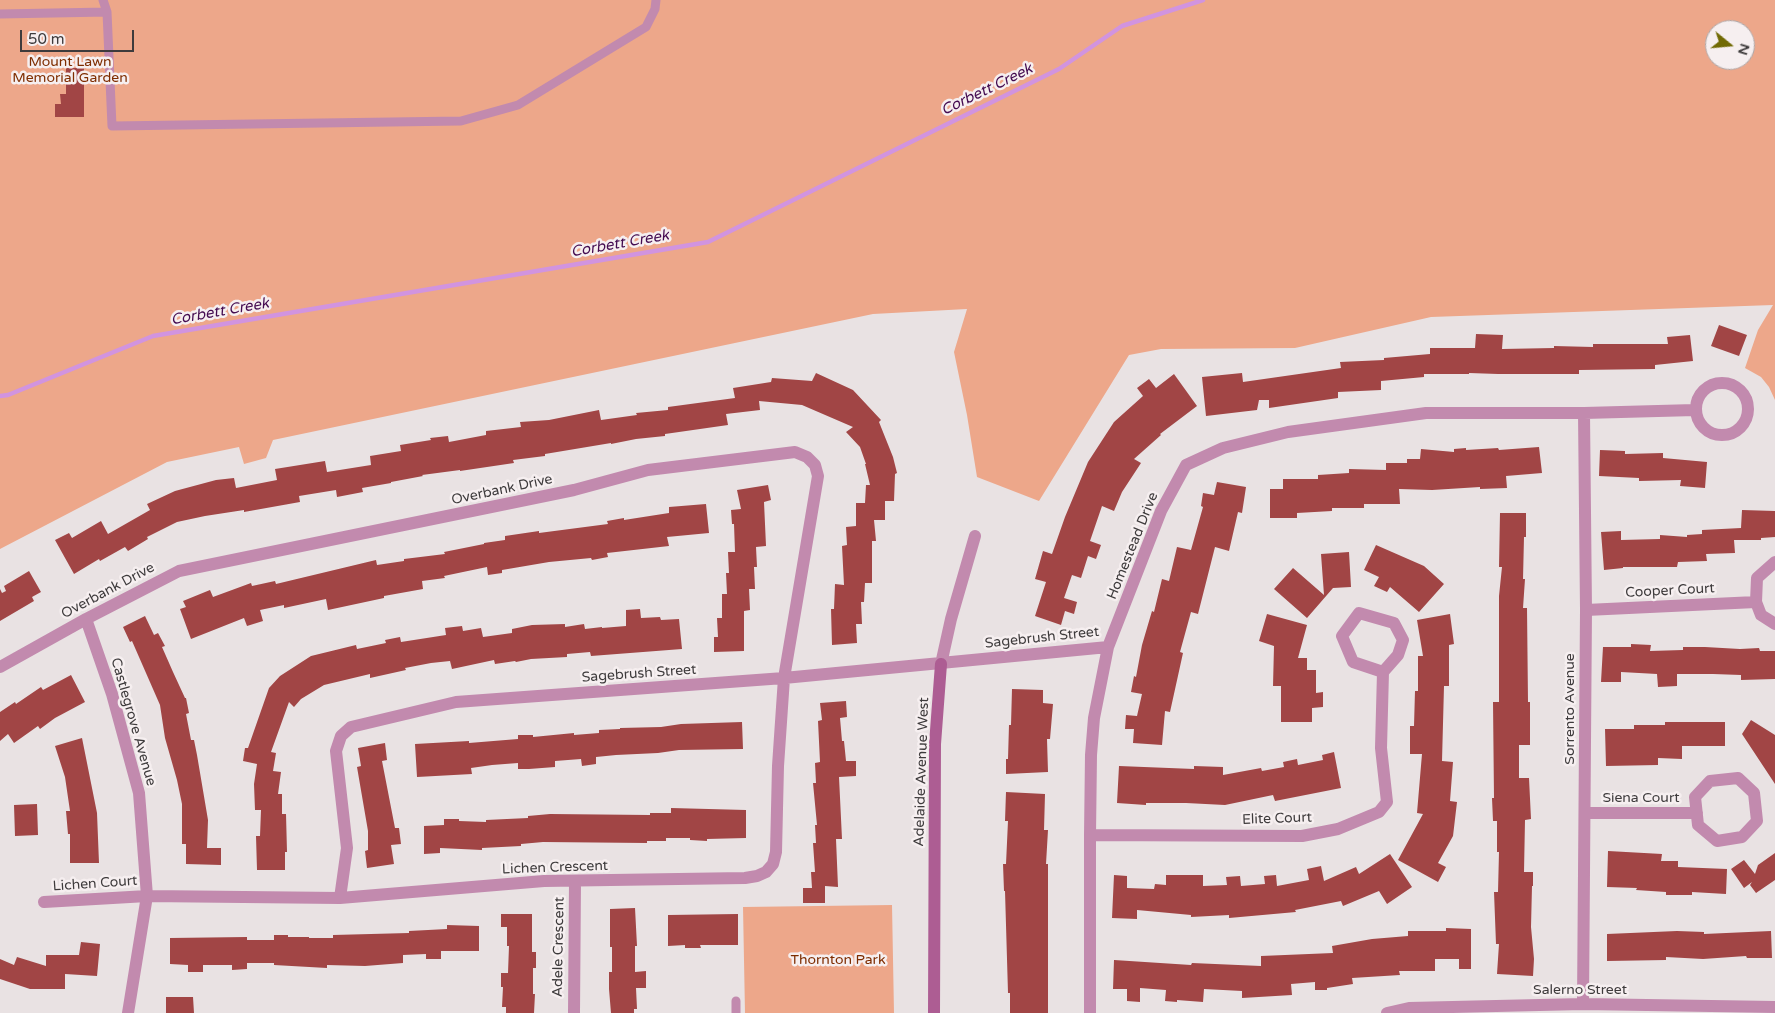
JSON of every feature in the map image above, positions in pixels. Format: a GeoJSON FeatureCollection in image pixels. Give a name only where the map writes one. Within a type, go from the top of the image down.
{"type":"FeatureCollection","features":[{"type":"Feature","properties":{"kind":"street"},"geometry":{"type":"LineString","coordinates":[[1722,383],[1732,385],[1741,390],[1749,409],[1747,420],[1741,428],[1732,434],[1722,436],[1712,434],[1703,428],[1695,410],[1697,399],[1703,391],[1712,385],[1722,383]]}},
{"type":"Feature","properties":{"kind":"street","name":"Homestead Drive"},"geometry":{"type":"LineString","coordinates":[[1090,1013],[1091,755],[1094,718],[1108,647],[1161,512],[1186,465],[1223,448],[1288,432],[1426,413],[1584,413],[1695,410]]}},
{"type":"Feature","properties":{"kind":"street","name":"Sorrento Avenue"},"geometry":{"type":"LineString","coordinates":[[1583,1004],[1586,610],[1584,413]]}},
{"type":"Feature","properties":{"kind":"street","name":"Overbank Drive"},"geometry":{"type":"LineString","coordinates":[[0,667],[178,571],[574,490],[648,470],[794,452],[807,457],[815,465],[818,476],[784,678]]}},
{"type":"Feature","properties":{"kind":"street","name":"Adelaide Avenue West"},"geometry":{"type":"LineString","coordinates":[[934,1013],[935,744],[941,664],[951,619],[975,536]]}},
{"type":"Feature","properties":{"kind":"street"},"geometry":{"type":"LineString","coordinates":[[1775,562],[1757,578],[1756,602],[1761,615],[1775,624]]}},
{"type":"Feature","properties":{"kind":"street","name":"Cooper Court"},"geometry":{"type":"LineString","coordinates":[[1586,610],[1756,602]]}},
{"type":"Feature","properties":{"kind":"street"},"geometry":{"type":"LineString","coordinates":[[1359,613],[1394,623],[1403,640],[1398,655],[1383,672],[1353,662],[1342,636],[1359,613]]}},
{"type":"Feature","properties":{"kind":"street","name":"Castlegrove Avenue"},"geometry":{"type":"LineString","coordinates":[[86,620],[112,694],[139,793],[147,896],[128,1013]]}},
{"type":"Feature","properties":{"kind":"street","name":"Sagebrush Street"},"geometry":{"type":"LineString","coordinates":[[340,898],[347,848],[336,751],[341,736],[351,727],[456,702],[784,678],[1108,647]]}},
{"type":"Feature","properties":{"kind":"street","name":"Elite Court"},"geometry":{"type":"LineString","coordinates":[[1090,835],[1302,836],[1338,829],[1379,812],[1387,802],[1381,748],[1383,672]]}},
{"type":"Feature","properties":{"kind":"street","name":"Lichen Crescent"},"geometry":{"type":"LineString","coordinates":[[147,896],[340,898],[544,881],[745,878],[757,876],[766,872],[773,864],[776,852],[778,766],[784,678]]}},
{"type":"Feature","properties":{"kind":"street","name":"Siena Court"},"geometry":{"type":"LineString","coordinates":[[1738,778],[1754,793],[1757,820],[1742,837],[1717,841],[1698,825],[1697,813],[1695,798],[1710,781],[1738,778]]}},
{"type":"Feature","properties":{"kind":"street","name":"Siena Court"},"geometry":{"type":"LineString","coordinates":[[1585,813],[1697,813]]}},
{"type":"Feature","properties":{"kind":"street","name":"Adele Crescent"},"geometry":{"type":"LineString","coordinates":[[574,1013],[575,881]]}},
{"type":"Feature","properties":{"kind":"street","name":"Lichen Court"},"geometry":{"type":"LineString","coordinates":[[44,902],[147,896]]}},
{"type":"Feature","properties":{"kind":"street","name":"Salerno Street"},"geometry":{"type":"LineString","coordinates":[[1387,1013],[1409,1008],[1583,1004],[1775,1007]]}},
{"type":"Feature","properties":{"kind":"lane"},"geometry":{"type":"LineString","coordinates":[[104,0],[107,12],[112,126],[462,121],[518,105],[646,27],[655,9],[656,0]]}},
{"type":"Feature","properties":{"kind":"lane"},"geometry":{"type":"LineString","coordinates":[[0,14],[107,12]]}},
{"type":"Feature","properties":{"kind":"lane"},"geometry":{"type":"LineString","coordinates":[[736,1001],[736,1013]]}},
{"type":"Feature","properties":{"kind":"green space","name":"Mount Lawn Memorial Garden"},"geometry":{"type":"Polygon","coordinates":[[[0,0],[1775,0],[1775,400],[1769,387],[1761,377],[1745,368],[1758,330],[1773,305],[1431,317],[1295,348],[1161,349],[1129,355],[1039,501],[977,477],[954,352],[967,309],[873,314],[273,440],[266,458],[244,464],[239,447],[167,462],[0,549],[0,0]]]}},
{"type":"Feature","properties":{"kind":"green space","name":"Thornton Park"},"geometry":{"type":"Polygon","coordinates":[[[892,905],[894,1013],[745,1013],[743,907],[892,905]]]}},
{"type":"Feature","properties":{"kind":"building"},"geometry":{"type":"Polygon","coordinates":[[[66,68],[84,68],[84,117],[55,117],[55,104],[61,104],[60,94],[66,94],[66,68]]]}},
{"type":"Feature","properties":{"kind":"building"},"geometry":{"type":"Polygon","coordinates":[[[1719,325],[1747,335],[1739,356],[1711,346],[1719,325]]]}},
{"type":"Feature","properties":{"kind":"building"},"geometry":{"type":"Polygon","coordinates":[[[1476,334],[1503,335],[1502,349],[1554,348],[1554,346],[1593,347],[1593,344],[1668,344],[1667,337],[1690,335],[1693,361],[1655,365],[1655,369],[1579,370],[1579,374],[1424,374],[1424,377],[1381,381],[1381,390],[1338,392],[1338,398],[1269,408],[1269,400],[1259,400],[1257,410],[1206,416],[1202,377],[1242,373],[1243,382],[1341,368],[1340,362],[1384,360],[1384,358],[1430,354],[1430,348],[1475,348],[1476,334]]]}},
{"type":"Feature","properties":{"kind":"building"},"geometry":{"type":"Polygon","coordinates":[[[816,373],[853,390],[881,420],[879,422],[893,457],[897,473],[895,474],[894,501],[885,501],[885,520],[874,520],[876,541],[872,541],[872,583],[865,583],[864,602],[861,602],[862,624],[856,624],[857,643],[832,645],[831,609],[834,609],[835,584],[844,585],[842,546],[847,545],[846,527],[856,526],[856,503],[865,503],[866,485],[870,485],[866,464],[860,447],[846,432],[853,427],[802,405],[759,401],[760,410],[726,414],[728,425],[545,454],[545,456],[513,460],[514,463],[422,475],[362,488],[363,492],[337,497],[336,490],[299,496],[300,502],[177,522],[147,537],[148,539],[128,551],[125,547],[100,561],[99,559],[74,574],[55,540],[69,533],[72,538],[101,521],[108,534],[150,510],[147,504],[175,491],[216,480],[234,478],[236,488],[277,480],[275,469],[325,461],[327,472],[371,465],[370,456],[401,451],[400,445],[431,440],[430,438],[448,436],[449,442],[486,435],[486,431],[521,427],[520,422],[549,420],[599,410],[601,420],[637,415],[636,413],[668,410],[668,407],[735,398],[733,388],[771,382],[772,378],[812,381],[816,373]]]}},
{"type":"Feature","properties":{"kind":"building"},"geometry":{"type":"Polygon","coordinates":[[[1174,374],[1197,406],[1160,434],[1134,459],[1141,463],[1122,492],[1114,511],[1102,506],[1090,541],[1101,545],[1096,559],[1088,556],[1081,578],[1072,575],[1064,598],[1077,602],[1074,614],[1065,611],[1061,625],[1035,616],[1046,582],[1035,579],[1043,551],[1052,554],[1088,462],[1114,422],[1143,396],[1137,388],[1149,379],[1156,388],[1174,374]]]}},
{"type":"Feature","properties":{"kind":"building"},"geometry":{"type":"Polygon","coordinates":[[[1539,447],[1542,473],[1506,476],[1507,488],[1399,489],[1400,504],[1364,504],[1364,508],[1332,508],[1332,511],[1297,513],[1297,518],[1270,518],[1270,489],[1283,489],[1283,479],[1318,479],[1318,475],[1349,473],[1349,469],[1386,470],[1386,463],[1407,463],[1407,459],[1420,459],[1421,449],[1454,452],[1454,449],[1466,448],[1466,450],[1498,448],[1499,450],[1539,447]]]}},
{"type":"Feature","properties":{"kind":"building"},"geometry":{"type":"Polygon","coordinates":[[[1600,450],[1625,451],[1625,454],[1663,453],[1663,458],[1707,462],[1705,488],[1680,486],[1681,480],[1639,481],[1639,478],[1599,476],[1600,450]]]}},
{"type":"Feature","properties":{"kind":"building"},"geometry":{"type":"Polygon","coordinates":[[[1217,482],[1246,487],[1242,513],[1238,512],[1229,551],[1215,547],[1198,614],[1191,612],[1180,652],[1183,653],[1170,712],[1165,711],[1162,745],[1133,743],[1134,729],[1125,729],[1126,715],[1137,716],[1142,694],[1131,692],[1142,645],[1152,611],[1154,612],[1162,579],[1169,581],[1177,547],[1191,550],[1203,507],[1201,506],[1203,493],[1214,495],[1217,482]]]}},
{"type":"Feature","properties":{"kind":"building"},"geometry":{"type":"Polygon","coordinates":[[[768,485],[771,500],[764,502],[766,546],[756,547],[757,567],[754,567],[755,589],[749,589],[750,610],[744,611],[744,651],[714,652],[714,637],[718,637],[717,618],[722,618],[722,594],[727,594],[728,552],[735,552],[734,524],[732,524],[731,510],[741,509],[737,490],[768,485]]]}},
{"type":"Feature","properties":{"kind":"building"},"geometry":{"type":"Polygon","coordinates":[[[706,504],[709,533],[667,537],[669,546],[607,553],[608,557],[592,560],[591,558],[549,562],[502,570],[502,573],[488,575],[487,567],[444,576],[445,578],[422,581],[423,589],[384,596],[384,598],[328,610],[326,599],[284,608],[284,605],[260,610],[263,621],[247,626],[244,618],[191,639],[180,609],[186,607],[183,601],[210,590],[213,597],[251,583],[252,586],[275,581],[276,584],[376,560],[377,565],[404,561],[404,559],[445,554],[444,552],[505,540],[505,536],[608,524],[607,521],[669,513],[669,507],[706,504]]]}},
{"type":"Feature","properties":{"kind":"building"},"geometry":{"type":"Polygon","coordinates":[[[1742,510],[1775,511],[1775,537],[1761,538],[1761,540],[1734,540],[1735,553],[1706,554],[1707,561],[1678,562],[1677,567],[1623,567],[1604,570],[1601,532],[1621,531],[1621,540],[1660,539],[1660,535],[1687,537],[1687,535],[1702,534],[1702,530],[1741,528],[1742,510]]]}},
{"type":"Feature","properties":{"kind":"building"},"geometry":{"type":"Polygon","coordinates":[[[1500,513],[1526,513],[1523,608],[1527,608],[1530,745],[1519,745],[1519,778],[1529,778],[1531,819],[1525,820],[1524,872],[1533,872],[1531,927],[1534,959],[1533,976],[1497,974],[1499,944],[1496,944],[1494,892],[1498,892],[1499,852],[1497,852],[1497,821],[1493,821],[1492,798],[1494,798],[1493,702],[1499,702],[1499,596],[1502,567],[1499,567],[1500,513]]]}},
{"type":"Feature","properties":{"kind":"building"},"geometry":{"type":"Polygon","coordinates":[[[1376,545],[1424,566],[1444,584],[1419,612],[1390,587],[1387,592],[1374,586],[1379,577],[1364,570],[1376,545]]]}},
{"type":"Feature","properties":{"kind":"building"},"geometry":{"type":"Polygon","coordinates":[[[1349,552],[1351,587],[1333,588],[1307,618],[1274,589],[1293,568],[1324,595],[1321,554],[1349,552]]]}},
{"type":"Feature","properties":{"kind":"building"},"geometry":{"type":"Polygon","coordinates":[[[29,571],[41,592],[32,597],[34,601],[0,621],[0,589],[2,593],[6,591],[4,586],[29,571]]]}},
{"type":"Feature","properties":{"kind":"building"},"geometry":{"type":"Polygon","coordinates":[[[640,609],[641,618],[679,619],[682,649],[591,656],[590,652],[567,654],[567,657],[495,664],[494,660],[452,669],[450,661],[431,663],[370,678],[370,674],[324,685],[301,699],[294,707],[289,702],[271,752],[276,753],[273,771],[281,772],[278,794],[282,794],[282,814],[286,814],[287,852],[285,852],[285,870],[257,870],[256,836],[260,836],[261,810],[255,810],[254,784],[257,764],[243,761],[245,748],[248,748],[269,688],[280,676],[311,656],[356,645],[357,649],[386,643],[385,640],[400,637],[401,642],[446,635],[445,628],[462,626],[463,631],[481,628],[483,637],[512,633],[512,629],[532,625],[565,624],[565,627],[584,624],[585,629],[626,626],[626,610],[640,609]]]}},
{"type":"Feature","properties":{"kind":"building"},"geometry":{"type":"Polygon","coordinates":[[[1267,614],[1307,625],[1298,658],[1307,658],[1307,670],[1316,670],[1316,693],[1323,692],[1323,707],[1312,708],[1312,722],[1281,722],[1281,686],[1273,686],[1274,646],[1259,641],[1267,614]]]}},
{"type":"Feature","properties":{"kind":"building"},"geometry":{"type":"Polygon","coordinates":[[[1450,614],[1454,644],[1449,645],[1449,686],[1444,686],[1442,761],[1453,762],[1450,801],[1457,802],[1453,836],[1438,863],[1446,867],[1438,882],[1398,860],[1423,814],[1417,813],[1422,754],[1410,754],[1410,726],[1414,726],[1415,691],[1418,691],[1418,656],[1423,656],[1417,620],[1450,614]]]}},
{"type":"Feature","properties":{"kind":"building"},"geometry":{"type":"Polygon","coordinates":[[[145,616],[154,635],[158,633],[165,646],[162,647],[186,698],[189,713],[186,714],[191,740],[194,740],[208,820],[207,848],[221,848],[221,865],[186,864],[186,844],[182,844],[182,804],[165,738],[160,705],[132,641],[130,642],[123,627],[145,616]]]}},
{"type":"Feature","properties":{"kind":"building"},"geometry":{"type":"Polygon","coordinates":[[[1631,644],[1651,645],[1650,651],[1683,650],[1683,647],[1705,647],[1759,648],[1760,651],[1775,651],[1775,679],[1741,680],[1741,675],[1677,674],[1677,686],[1658,687],[1657,674],[1621,672],[1621,682],[1601,682],[1603,647],[1631,647],[1631,644]]]}},
{"type":"Feature","properties":{"kind":"building"},"geometry":{"type":"Polygon","coordinates":[[[71,675],[85,702],[55,718],[40,729],[38,726],[14,743],[8,734],[0,741],[0,712],[41,687],[43,690],[71,675]]]}},
{"type":"Feature","properties":{"kind":"building"},"geometry":{"type":"Polygon","coordinates":[[[1012,689],[1043,690],[1043,703],[1053,704],[1050,739],[1047,739],[1048,772],[1006,774],[1009,725],[1011,725],[1012,689]]]}},
{"type":"Feature","properties":{"kind":"building"},"geometry":{"type":"Polygon","coordinates":[[[846,701],[847,717],[840,718],[842,741],[844,741],[846,761],[856,761],[856,776],[839,777],[842,839],[836,839],[838,887],[825,886],[825,903],[803,903],[803,888],[812,888],[811,872],[815,872],[813,843],[816,843],[815,825],[817,825],[813,783],[816,783],[815,763],[820,762],[818,721],[822,720],[820,703],[846,701]]]}},
{"type":"Feature","properties":{"kind":"building"},"geometry":{"type":"Polygon","coordinates":[[[1751,720],[1775,735],[1775,784],[1742,734],[1751,720]]]}},
{"type":"Feature","properties":{"kind":"building"},"geometry":{"type":"Polygon","coordinates":[[[742,722],[743,749],[679,750],[596,757],[596,764],[582,766],[581,759],[555,761],[555,767],[529,769],[518,769],[518,763],[492,765],[471,768],[472,774],[417,777],[415,744],[469,741],[469,743],[518,739],[518,735],[533,735],[533,737],[574,733],[574,735],[599,733],[599,730],[620,728],[742,722]]]}},
{"type":"Feature","properties":{"kind":"building"},"geometry":{"type":"Polygon","coordinates":[[[1665,722],[1725,722],[1725,746],[1682,746],[1682,759],[1658,758],[1658,765],[1606,766],[1605,729],[1634,729],[1634,725],[1665,725],[1665,722]]]}},
{"type":"Feature","properties":{"kind":"building"},"geometry":{"type":"Polygon","coordinates":[[[82,738],[97,813],[99,863],[70,863],[70,834],[68,834],[66,811],[70,811],[65,777],[55,746],[82,738]]]}},
{"type":"Feature","properties":{"kind":"building"},"geometry":{"type":"Polygon","coordinates":[[[385,743],[387,760],[382,761],[395,828],[399,828],[401,844],[391,845],[394,864],[367,868],[365,851],[368,850],[368,831],[357,767],[361,766],[358,748],[385,743]]]}},
{"type":"Feature","properties":{"kind":"building"},"geometry":{"type":"Polygon","coordinates":[[[1334,752],[1341,788],[1275,801],[1273,795],[1225,805],[1117,803],[1119,766],[1194,769],[1194,766],[1223,767],[1223,775],[1261,768],[1262,771],[1284,767],[1283,762],[1297,759],[1298,765],[1323,760],[1322,755],[1334,752]]]}},
{"type":"Feature","properties":{"kind":"building"},"geometry":{"type":"Polygon","coordinates":[[[1006,792],[1045,794],[1044,830],[1048,830],[1046,864],[1048,864],[1048,1013],[1010,1013],[1003,864],[1006,864],[1008,821],[1005,821],[1006,792]]]}},
{"type":"Feature","properties":{"kind":"building"},"geometry":{"type":"Polygon","coordinates":[[[37,804],[38,835],[15,836],[14,805],[37,804]]]}},
{"type":"Feature","properties":{"kind":"building"},"geometry":{"type":"Polygon","coordinates":[[[671,808],[746,810],[746,838],[707,839],[707,841],[690,840],[690,838],[666,838],[666,841],[647,841],[647,843],[543,842],[521,844],[521,846],[482,848],[482,850],[440,848],[440,853],[424,854],[424,826],[444,825],[444,819],[486,822],[486,820],[528,818],[528,816],[550,814],[650,815],[650,813],[671,813],[671,808]]]}},
{"type":"Feature","properties":{"kind":"building"},"geometry":{"type":"Polygon","coordinates":[[[1608,851],[1662,854],[1661,861],[1678,861],[1678,867],[1727,869],[1726,894],[1692,892],[1692,895],[1666,895],[1666,892],[1636,890],[1637,888],[1607,887],[1608,851]]]}},
{"type":"Feature","properties":{"kind":"building"},"geometry":{"type":"Polygon","coordinates":[[[1775,853],[1775,880],[1756,893],[1750,885],[1752,882],[1744,888],[1731,869],[1744,860],[1755,874],[1758,865],[1775,853]]]}},
{"type":"Feature","properties":{"kind":"building"},"geometry":{"type":"Polygon","coordinates":[[[1390,854],[1412,887],[1387,904],[1379,891],[1343,906],[1341,901],[1295,910],[1296,912],[1229,918],[1229,915],[1191,917],[1191,915],[1137,910],[1137,919],[1112,918],[1114,875],[1127,876],[1127,888],[1154,889],[1155,884],[1166,885],[1166,875],[1203,875],[1203,886],[1227,885],[1226,877],[1240,876],[1241,886],[1265,884],[1264,876],[1276,875],[1277,886],[1309,880],[1307,869],[1321,866],[1324,881],[1356,867],[1359,874],[1390,854]]]}},
{"type":"Feature","properties":{"kind":"building"},"geometry":{"type":"Polygon","coordinates":[[[635,908],[637,946],[635,946],[635,972],[646,971],[646,988],[636,988],[637,1009],[634,1009],[634,1013],[611,1013],[609,989],[609,972],[612,972],[610,909],[635,908]]]}},
{"type":"Feature","properties":{"kind":"building"},"geometry":{"type":"Polygon","coordinates":[[[501,914],[532,914],[532,952],[536,952],[536,968],[533,968],[534,1013],[506,1013],[506,1007],[502,1007],[503,987],[501,987],[501,973],[508,973],[509,946],[507,946],[507,927],[501,927],[501,914]]]}},
{"type":"Feature","properties":{"kind":"building"},"geometry":{"type":"Polygon","coordinates":[[[738,914],[738,945],[700,945],[701,948],[685,948],[685,945],[668,946],[668,915],[738,914]]]}},
{"type":"Feature","properties":{"kind":"building"},"geometry":{"type":"Polygon","coordinates":[[[447,925],[479,926],[479,951],[441,951],[441,959],[426,959],[426,954],[403,955],[403,963],[365,966],[327,965],[327,968],[274,965],[274,963],[247,963],[247,969],[232,970],[232,965],[203,965],[203,972],[188,972],[188,965],[170,964],[170,938],[247,937],[247,940],[274,940],[274,935],[288,935],[288,937],[333,938],[333,935],[409,933],[409,931],[447,929],[447,925]]]}},
{"type":"Feature","properties":{"kind":"building"},"geometry":{"type":"Polygon","coordinates":[[[1446,928],[1471,929],[1471,969],[1459,969],[1459,959],[1435,959],[1435,971],[1399,971],[1400,975],[1352,978],[1353,984],[1327,988],[1327,990],[1315,990],[1315,982],[1291,984],[1292,995],[1242,998],[1242,991],[1204,989],[1203,1002],[1165,1001],[1166,990],[1140,988],[1140,1002],[1127,1001],[1127,989],[1113,989],[1114,960],[1191,965],[1192,963],[1261,966],[1261,956],[1333,953],[1332,946],[1372,939],[1408,936],[1408,931],[1446,931],[1446,928]]]}},
{"type":"Feature","properties":{"kind":"building"},"geometry":{"type":"Polygon","coordinates":[[[1677,931],[1704,932],[1704,934],[1771,931],[1772,958],[1747,958],[1746,956],[1703,959],[1666,957],[1666,960],[1607,961],[1607,934],[1677,931]]]}},
{"type":"Feature","properties":{"kind":"building"},"geometry":{"type":"Polygon","coordinates":[[[81,942],[100,944],[97,976],[65,974],[65,989],[30,989],[0,979],[0,959],[14,965],[17,957],[46,966],[46,955],[79,955],[81,942]]]}},
{"type":"Feature","properties":{"kind":"building"},"geometry":{"type":"Polygon","coordinates":[[[166,997],[193,997],[194,1013],[166,1013],[166,997]]]}},
{"type":"Feature","properties":{"kind":"waterway","name":"Corbett Creek"},"geometry":{"type":"LineString","coordinates":[[0,396],[8,395],[153,336],[708,242],[1059,69],[1122,26],[1203,0]]}}]}
